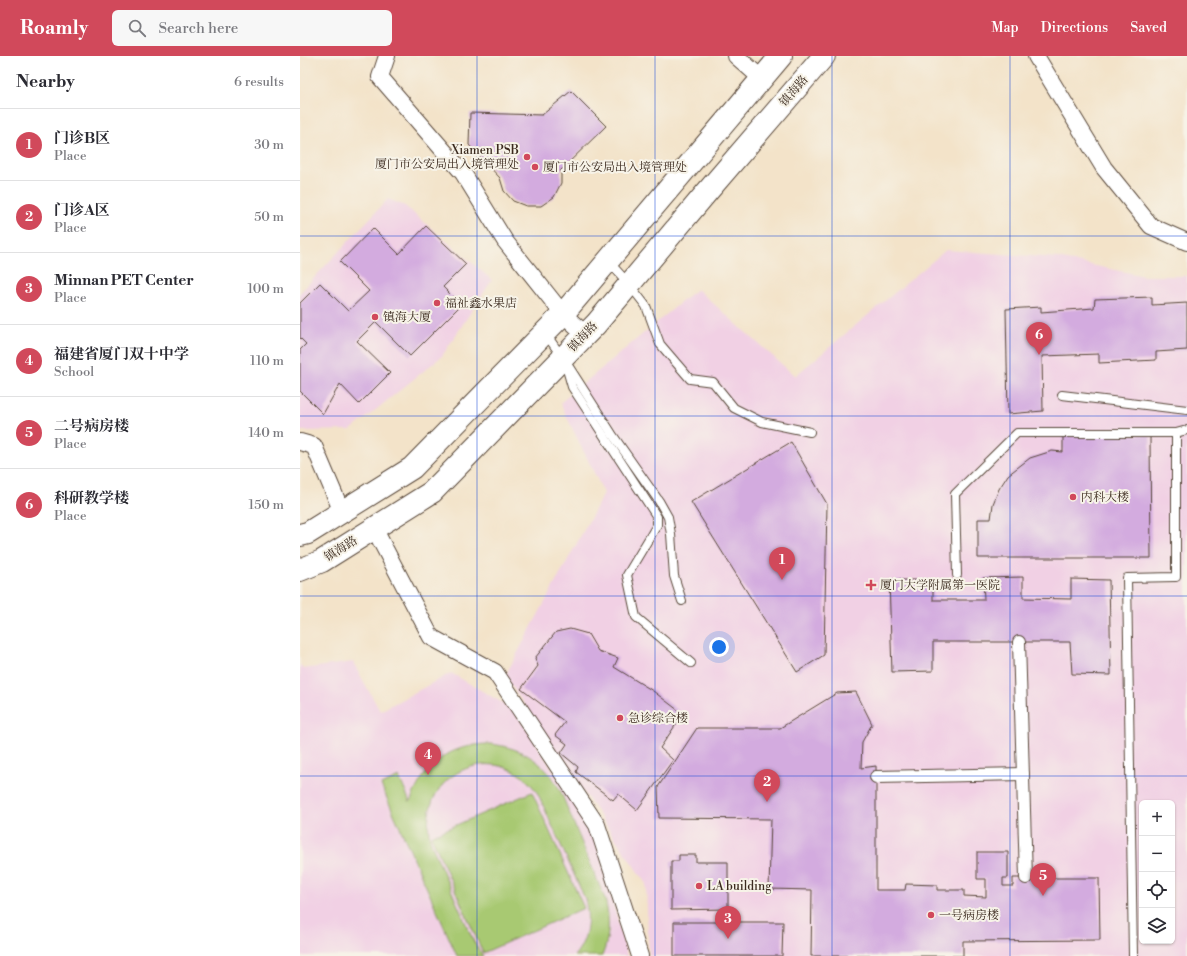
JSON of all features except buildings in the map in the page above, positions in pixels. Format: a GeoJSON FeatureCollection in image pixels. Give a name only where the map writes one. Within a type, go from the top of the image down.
{"type":"FeatureCollection","features":[{"type":"Feature","properties":{"kind":"main road"},"geometry":{"type":"LineString","coordinates":[[300,535],[308,533],[412,468],[563,314],[781,56]]}},
{"type":"Feature","properties":{"kind":"main road","name":"镇海路"},"geometry":{"type":"LineString","coordinates":[[300,570],[322,560],[432,492],[586,335],[706,192],[824,56]]}},
{"type":"Feature","properties":{"kind":"street"},"geometry":{"type":"LineString","coordinates":[[387,56],[380,77],[463,173],[504,242],[563,314],[586,335]]}},
{"type":"Feature","properties":{"kind":"street"},"geometry":{"type":"LineString","coordinates":[[736,56],[762,79]]}},
{"type":"Feature","properties":{"kind":"street"},"geometry":{"type":"LineString","coordinates":[[1036,56],[1104,168],[1151,226],[1187,242]]}},
{"type":"Feature","properties":{"kind":"street"},"geometry":{"type":"LineString","coordinates":[[300,442],[314,446],[342,512]]}},
{"type":"Feature","properties":{"kind":"street"},"geometry":{"type":"LineString","coordinates":[[374,528],[431,637],[495,672],[597,825],[640,956]]}},
{"type":"Feature","properties":{"kind":"street"},"geometry":{"type":"LineString","coordinates":[[1019,642],[1026,878]]}},
{"type":"Feature","properties":{"kind":"street"},"geometry":{"type":"LineString","coordinates":[[876,777],[1023,774]]}},
{"type":"Feature","properties":{"kind":"lane"},"geometry":{"type":"LineString","coordinates":[[608,261],[629,284],[646,306],[660,344],[690,379],[713,382],[734,408],[762,422],[810,432]]}},
{"type":"Feature","properties":{"kind":"lane"},"geometry":{"type":"LineString","coordinates":[[545,333],[612,434],[659,500],[668,517],[671,534],[674,576],[682,600]]}},
{"type":"Feature","properties":{"kind":"lane"},"geometry":{"type":"LineString","coordinates":[[563,358],[572,387],[657,517],[657,525],[627,575],[636,617],[691,663]]}},
{"type":"Feature","properties":{"kind":"lane"},"geometry":{"type":"LineString","coordinates":[[1062,395],[1187,410]]}},
{"type":"Feature","properties":{"kind":"lane"},"geometry":{"type":"LineString","coordinates":[[957,575],[955,494],[1017,433],[1176,433],[1187,430]]}},
{"type":"Feature","properties":{"kind":"lane"},"geometry":{"type":"LineString","coordinates":[[1133,956],[1127,578],[1176,577],[1176,433]]}},
{"type":"Feature","properties":{"kind":"shaded area","name":"镇海大厦"},"geometry":{"type":"Polygon","coordinates":[[[388,199],[405,206],[492,280],[442,356],[351,430],[300,431],[300,293],[388,199]]]}},
{"type":"Feature","properties":{"kind":"shaded area","name":"厦门大学附属第一医院"},"geometry":{"type":"Polygon","coordinates":[[[946,250],[1057,258],[1144,276],[1187,276],[1187,956],[649,956],[646,884],[505,676],[604,493],[560,403],[697,289],[795,376],[946,250]]]}},
{"type":"Feature","properties":{"kind":"shaded area"},"geometry":{"type":"Polygon","coordinates":[[[353,662],[380,711],[451,673],[515,710],[597,840],[627,956],[300,956],[300,664],[303,669],[353,662]]]}},
{"type":"Feature","properties":{"kind":"green space"},"geometry":{"type":"Polygon","coordinates":[[[491,744],[513,749],[532,758],[540,764],[554,780],[560,790],[605,899],[608,913],[608,935],[602,956],[574,956],[579,950],[587,929],[587,907],[585,899],[538,794],[521,776],[502,766],[481,765],[462,770],[445,782],[433,799],[428,821],[432,846],[473,940],[483,956],[457,956],[381,785],[399,777],[410,802],[423,777],[440,759],[451,752],[463,748],[491,744]]]}},
{"type":"Feature","properties":{"kind":"green space"},"geometry":{"type":"Polygon","coordinates":[[[532,792],[584,908],[483,953],[431,836],[532,792]]]}},
{"type":"Feature","properties":{"kind":"place","name":"Xiamen PSB 厦门市公安局出入境管理处"},"geometry":{"type":"Point","coordinates":[527,157]}},
{"type":"Feature","properties":{"kind":"place","name":"厦门市公安局出入境管理处"},"geometry":{"type":"Point","coordinates":[535,167]}},
{"type":"Feature","properties":{"kind":"place","name":"福祉鑫水果店"},"geometry":{"type":"Point","coordinates":[437,303]}},
{"type":"Feature","properties":{"kind":"place","name":"镇海大厦"},"geometry":{"type":"Point","coordinates":[375,317]}},
{"type":"Feature","properties":{"kind":"place","name":"科研教学楼"},"geometry":{"type":"Point","coordinates":[1039,355]}},
{"type":"Feature","properties":{"kind":"place","name":"内科大楼"},"geometry":{"type":"Point","coordinates":[1073,497]}},
{"type":"Feature","properties":{"kind":"place","name":"门诊B区"},"geometry":{"type":"Point","coordinates":[782,580]}},
{"type":"Feature","properties":{"kind":"place","name":"厦门大学附属第一医院"},"geometry":{"type":"Point","coordinates":[871,585]}},
{"type":"Feature","properties":{"kind":"place","name":"急诊综合楼"},"geometry":{"type":"Point","coordinates":[620,718]}},
{"type":"Feature","properties":{"kind":"place","name":"福建省厦门双十中学"},"geometry":{"type":"Point","coordinates":[428,775]}},
{"type":"Feature","properties":{"kind":"place","name":"门诊A区"},"geometry":{"type":"Point","coordinates":[767,802]}},
{"type":"Feature","properties":{"kind":"place","name":"LA building"},"geometry":{"type":"Point","coordinates":[699,886]}},
{"type":"Feature","properties":{"kind":"place","name":"二号病房楼"},"geometry":{"type":"Point","coordinates":[1043,896]}},
{"type":"Feature","properties":{"kind":"place","name":"一号病房楼"},"geometry":{"type":"Point","coordinates":[931,915]}},
{"type":"Feature","properties":{"kind":"place","name":"Minnan PET Center"},"geometry":{"type":"Point","coordinates":[728,939]}}]}
